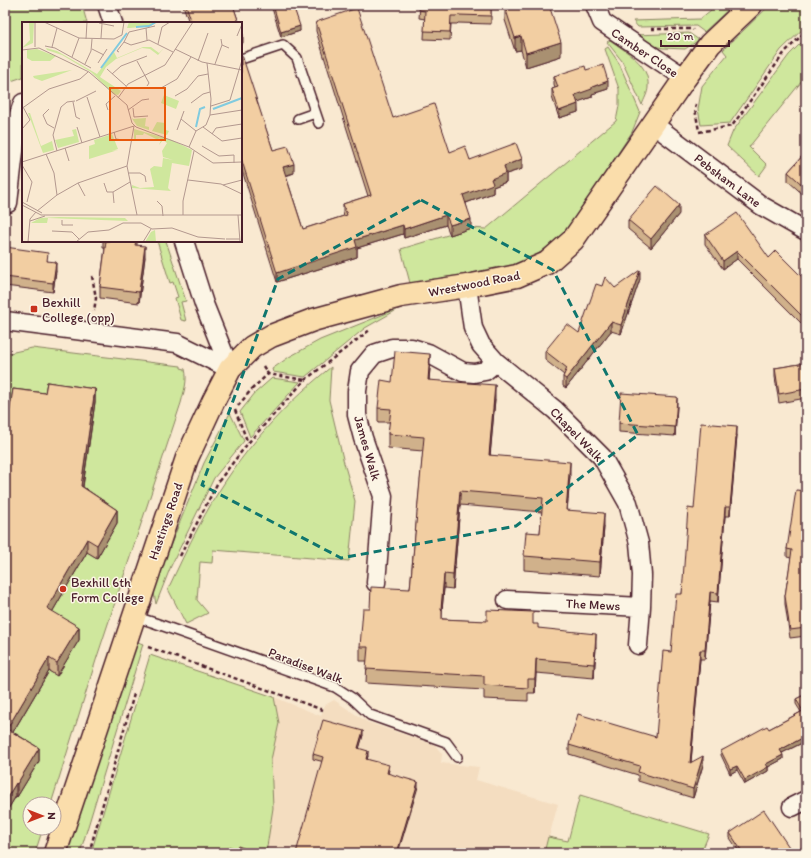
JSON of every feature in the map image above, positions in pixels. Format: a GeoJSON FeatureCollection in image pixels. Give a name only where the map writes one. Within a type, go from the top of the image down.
{"type":"FeatureCollection","features":[{"type":"Feature","properties":{"kind":"main road","name":"Wrestwood Road"},"geometry":{"type":"LineString","coordinates":[[230,369],[252,347],[271,336],[313,320],[401,296],[467,286],[517,276],[547,263],[573,240],[710,44],[751,5]]}},
{"type":"Feature","properties":{"kind":"main road","name":"Hastings Road"},"geometry":{"type":"LineString","coordinates":[[55,853],[187,458],[230,369]]}},
{"type":"Feature","properties":{"kind":"street"},"geometry":{"type":"LineString","coordinates":[[107,5],[113,22]]}},
{"type":"Feature","properties":{"kind":"street","name":"Camber Close"},"geometry":{"type":"LineString","coordinates":[[595,5],[602,22],[685,78]]}},
{"type":"Feature","properties":{"kind":"street"},"geometry":{"type":"LineString","coordinates":[[12,204],[18,117],[22,107]]}},
{"type":"Feature","properties":{"kind":"street","name":"Pebsham Lane"},"geometry":{"type":"LineString","coordinates":[[653,124],[762,206],[806,232]]}},
{"type":"Feature","properties":{"kind":"street"},"geometry":{"type":"LineString","coordinates":[[184,242],[204,304],[230,369]]}},
{"type":"Feature","properties":{"kind":"street","name":"Chapel Walk"},"geometry":{"type":"LineString","coordinates":[[467,286],[473,328],[481,345],[496,362],[555,410],[602,457],[628,503],[639,542],[642,575],[641,607]]}},
{"type":"Feature","properties":{"kind":"street"},"geometry":{"type":"LineString","coordinates":[[5,321],[176,343],[230,369]]}},
{"type":"Feature","properties":{"kind":"street","name":"James Walk"},"geometry":{"type":"LineString","coordinates":[[376,583],[383,496],[363,438],[357,415],[357,391],[360,371],[374,354],[392,348],[412,348],[428,353],[463,372],[474,373],[485,371],[496,362]]}},
{"type":"Feature","properties":{"kind":"street","name":"The Mews"},"geometry":{"type":"LineString","coordinates":[[507,600],[641,607]]}},
{"type":"Feature","properties":{"kind":"street"},"geometry":{"type":"LineString","coordinates":[[638,645],[641,607]]}},
{"type":"Feature","properties":{"kind":"lane"},"geometry":{"type":"LineString","coordinates":[[242,59],[283,45],[298,58],[319,123]]}},
{"type":"Feature","properties":{"kind":"lane"},"geometry":{"type":"LineString","coordinates":[[298,119],[315,113]]}},
{"type":"Feature","properties":{"kind":"lane","name":"Paradise Walk"},"geometry":{"type":"LineString","coordinates":[[133,616],[335,688],[352,698],[370,715],[446,742],[457,757]]}},
{"type":"Feature","properties":{"kind":"path"},"geometry":{"type":"LineString","coordinates":[[686,148],[699,131],[732,126],[785,52],[806,31]]}},
{"type":"Feature","properties":{"kind":"path"},"geometry":{"type":"LineString","coordinates":[[92,276],[96,298]]}},
{"type":"Feature","properties":{"kind":"path"},"geometry":{"type":"LineString","coordinates":[[178,560],[218,482],[248,443],[306,380],[367,331],[374,328]]}},
{"type":"Feature","properties":{"kind":"path"},"geometry":{"type":"LineString","coordinates":[[252,347],[268,374]]}},
{"type":"Feature","properties":{"kind":"path"},"geometry":{"type":"LineString","coordinates":[[268,374],[306,380]]}},
{"type":"Feature","properties":{"kind":"path"},"geometry":{"type":"LineString","coordinates":[[248,443],[235,410],[251,390],[268,374]]}},
{"type":"Feature","properties":{"kind":"path"},"geometry":{"type":"LineString","coordinates":[[154,623],[147,647],[323,710]]}},
{"type":"Feature","properties":{"kind":"path"},"geometry":{"type":"LineString","coordinates":[[89,853],[134,693]]}},
{"type":"Feature","properties":{"kind":"highlighted area"},"geometry":{"type":"Polygon","coordinates":[[[421,200],[553,270],[638,435],[516,526],[341,558],[202,485],[278,279],[421,200]]]}},
{"type":"Feature","properties":{"kind":"shaded area"},"geometry":{"type":"Polygon","coordinates":[[[150,655],[274,697],[321,716],[325,705],[334,700],[367,722],[435,745],[442,754],[441,763],[479,767],[476,780],[558,804],[549,837],[568,841],[580,795],[709,834],[701,853],[91,853],[150,655]]]}},
{"type":"Feature","properties":{"kind":"green space"},"geometry":{"type":"Polygon","coordinates":[[[5,5],[82,5],[87,22],[22,22],[22,77],[5,83],[5,5]]]}},
{"type":"Feature","properties":{"kind":"green space"},"geometry":{"type":"Polygon","coordinates":[[[717,5],[733,5],[704,32],[696,26],[638,27],[633,21],[700,19],[717,5]]]}},
{"type":"Feature","properties":{"kind":"green space"},"geometry":{"type":"Polygon","coordinates":[[[770,5],[806,5],[806,26],[781,50],[730,123],[701,125],[698,109],[702,86],[727,55],[723,50],[770,5]]]}},
{"type":"Feature","properties":{"kind":"green space"},"geometry":{"type":"Polygon","coordinates":[[[689,33],[699,40],[685,49],[663,48],[649,45],[635,35],[689,33]]]}},
{"type":"Feature","properties":{"kind":"green space"},"geometry":{"type":"Polygon","coordinates":[[[806,38],[806,76],[749,147],[767,165],[759,176],[727,146],[733,131],[789,55],[806,38]]]}},
{"type":"Feature","properties":{"kind":"green space"},"geometry":{"type":"Polygon","coordinates":[[[610,40],[636,59],[645,72],[648,79],[648,89],[642,105],[622,61],[607,42],[610,40]]]}},
{"type":"Feature","properties":{"kind":"green space"},"geometry":{"type":"Polygon","coordinates":[[[608,47],[619,63],[640,112],[632,132],[566,232],[537,255],[510,267],[410,283],[401,249],[471,228],[486,229],[616,121],[619,106],[619,89],[605,49],[608,47]]]}},
{"type":"Feature","properties":{"kind":"green space"},"geometry":{"type":"Polygon","coordinates":[[[157,242],[166,242],[186,301],[181,302],[186,321],[181,320],[175,298],[178,297],[173,282],[170,283],[157,242]]]}},
{"type":"Feature","properties":{"kind":"green space"},"geometry":{"type":"Polygon","coordinates":[[[402,307],[365,328],[305,377],[273,372],[272,369],[289,357],[320,340],[402,307]]]}},
{"type":"Feature","properties":{"kind":"green space","name":"Bexhill 6th Form College"},"geometry":{"type":"Polygon","coordinates":[[[32,348],[181,366],[181,368],[185,369],[186,373],[186,382],[181,403],[97,657],[54,796],[22,796],[22,836],[40,836],[35,853],[5,853],[7,742],[49,671],[58,676],[47,621],[87,552],[97,558],[5,453],[5,354],[32,348]]]}},
{"type":"Feature","properties":{"kind":"green space"},"geometry":{"type":"Polygon","coordinates":[[[331,367],[329,400],[355,501],[349,561],[213,550],[212,563],[200,562],[197,600],[208,613],[186,624],[168,589],[191,541],[212,503],[226,481],[257,439],[292,401],[331,367]]]}},
{"type":"Feature","properties":{"kind":"green space"},"geometry":{"type":"Polygon","coordinates":[[[272,378],[300,382],[250,437],[240,412],[255,393],[272,378]]]}},
{"type":"Feature","properties":{"kind":"green space"},"geometry":{"type":"Polygon","coordinates":[[[230,413],[244,441],[214,478],[171,566],[156,604],[153,588],[204,463],[230,413]]]}},
{"type":"Feature","properties":{"kind":"green space"},"geometry":{"type":"Polygon","coordinates":[[[135,641],[143,644],[80,853],[67,853],[135,641]]]}},
{"type":"Feature","properties":{"kind":"green space"},"geometry":{"type":"Polygon","coordinates":[[[150,655],[274,697],[279,723],[271,760],[273,808],[266,853],[247,853],[229,846],[226,853],[91,853],[150,655]]]}},
{"type":"Feature","properties":{"kind":"green space"},"geometry":{"type":"Polygon","coordinates":[[[580,795],[709,834],[701,853],[544,853],[548,837],[568,841],[580,795]]]}},
{"type":"Feature","properties":{"kind":"building"},"geometry":{"type":"Polygon","coordinates":[[[186,5],[233,5],[239,22],[192,22],[186,5]]]}},
{"type":"Feature","properties":{"kind":"building"},"geometry":{"type":"Polygon","coordinates":[[[273,5],[293,5],[300,26],[281,32],[273,5]]]}},
{"type":"Feature","properties":{"kind":"building"},"geometry":{"type":"Polygon","coordinates":[[[420,5],[491,5],[491,16],[451,16],[450,32],[424,31],[425,11],[419,10],[420,5]]]}},
{"type":"Feature","properties":{"kind":"building"},"geometry":{"type":"Polygon","coordinates":[[[512,5],[549,5],[561,42],[526,53],[521,36],[515,38],[505,7],[512,5]]]}},
{"type":"Feature","properties":{"kind":"building"},"geometry":{"type":"Polygon","coordinates":[[[357,8],[393,118],[434,104],[450,152],[465,146],[470,160],[516,143],[522,159],[504,166],[506,173],[491,179],[493,184],[463,195],[471,219],[450,225],[446,215],[404,229],[403,225],[355,240],[357,247],[277,273],[242,161],[242,55],[273,150],[288,146],[294,164],[283,167],[303,229],[347,215],[343,204],[371,195],[316,22],[357,8]]]}},
{"type":"Feature","properties":{"kind":"building"},"geometry":{"type":"Polygon","coordinates":[[[603,65],[608,81],[575,95],[578,104],[559,111],[552,89],[558,87],[554,76],[585,66],[586,70],[603,65]]]}},
{"type":"Feature","properties":{"kind":"building"},"geometry":{"type":"Polygon","coordinates":[[[806,152],[806,188],[788,172],[806,152]]]}},
{"type":"Feature","properties":{"kind":"building"},"geometry":{"type":"Polygon","coordinates":[[[657,186],[679,205],[651,239],[628,220],[657,186]]]}},
{"type":"Feature","properties":{"kind":"building"},"geometry":{"type":"Polygon","coordinates":[[[737,213],[769,258],[776,251],[806,281],[806,320],[737,251],[723,261],[705,235],[737,213]]]}},
{"type":"Feature","properties":{"kind":"building"},"geometry":{"type":"Polygon","coordinates":[[[106,242],[136,242],[135,245],[145,246],[139,292],[100,287],[106,242]]]}},
{"type":"Feature","properties":{"kind":"building"},"geometry":{"type":"Polygon","coordinates":[[[5,247],[48,253],[47,261],[56,262],[53,283],[5,277],[5,247]]]}},
{"type":"Feature","properties":{"kind":"building"},"geometry":{"type":"Polygon","coordinates":[[[640,270],[621,325],[611,322],[566,379],[563,377],[567,368],[545,351],[567,324],[579,333],[596,284],[602,286],[605,277],[615,288],[640,270]]]}},
{"type":"Feature","properties":{"kind":"building"},"geometry":{"type":"Polygon","coordinates":[[[395,351],[430,354],[428,380],[495,385],[489,455],[570,462],[566,510],[604,513],[600,562],[524,556],[526,532],[540,533],[543,498],[460,491],[453,575],[444,574],[441,609],[442,619],[487,621],[487,610],[533,612],[533,624],[538,624],[538,628],[596,634],[594,664],[536,659],[535,679],[528,679],[528,688],[484,685],[484,676],[366,669],[368,647],[360,647],[363,609],[370,609],[371,587],[410,589],[424,437],[388,434],[391,409],[378,408],[381,380],[392,382],[395,351]]]}},
{"type":"Feature","properties":{"kind":"building"},"geometry":{"type":"Polygon","coordinates":[[[806,363],[806,389],[779,394],[775,368],[806,363]]]}},
{"type":"Feature","properties":{"kind":"building"},"geometry":{"type":"Polygon","coordinates":[[[47,382],[95,389],[81,486],[117,510],[97,545],[87,539],[47,608],[79,627],[57,663],[49,658],[7,729],[39,748],[5,801],[5,440],[13,389],[45,393],[47,382]]]}},
{"type":"Feature","properties":{"kind":"building"},"geometry":{"type":"Polygon","coordinates":[[[621,393],[677,397],[675,427],[619,423],[621,393]]]}},
{"type":"Feature","properties":{"kind":"building"},"geometry":{"type":"Polygon","coordinates":[[[701,423],[737,426],[730,507],[725,507],[718,593],[710,592],[705,650],[700,650],[690,763],[703,756],[693,789],[638,772],[640,766],[569,745],[578,714],[656,737],[663,651],[671,652],[676,594],[682,594],[688,508],[694,509],[701,423]]]}},
{"type":"Feature","properties":{"kind":"building"},"geometry":{"type":"Polygon","coordinates":[[[796,490],[806,491],[806,628],[790,630],[785,596],[792,550],[787,549],[796,490]]]}},
{"type":"Feature","properties":{"kind":"building"},"geometry":{"type":"Polygon","coordinates":[[[806,694],[806,736],[780,750],[783,755],[766,764],[768,767],[745,780],[737,766],[730,769],[721,751],[767,726],[769,729],[803,711],[796,699],[806,694]]]}},
{"type":"Feature","properties":{"kind":"building"},"geometry":{"type":"Polygon","coordinates":[[[323,720],[363,731],[358,748],[368,751],[366,759],[389,765],[387,773],[418,782],[397,853],[296,853],[323,757],[313,754],[323,720]]]}},
{"type":"Feature","properties":{"kind":"building"},"geometry":{"type":"Polygon","coordinates":[[[764,810],[793,853],[743,853],[730,833],[764,810]]]}},
{"type":"Feature","properties":{"kind":"building"},"geometry":{"type":"Polygon","coordinates":[[[238,846],[256,853],[235,853],[238,846]]]}},
{"type":"Feature","properties":{"kind":"place","name":"Bexhill College (opp)"},"geometry":{"type":"Point","coordinates":[34,309]}},
{"type":"Feature","properties":{"kind":"place","name":"Bexhill 6th Form College"},"geometry":{"type":"Point","coordinates":[63,589]}}]}
